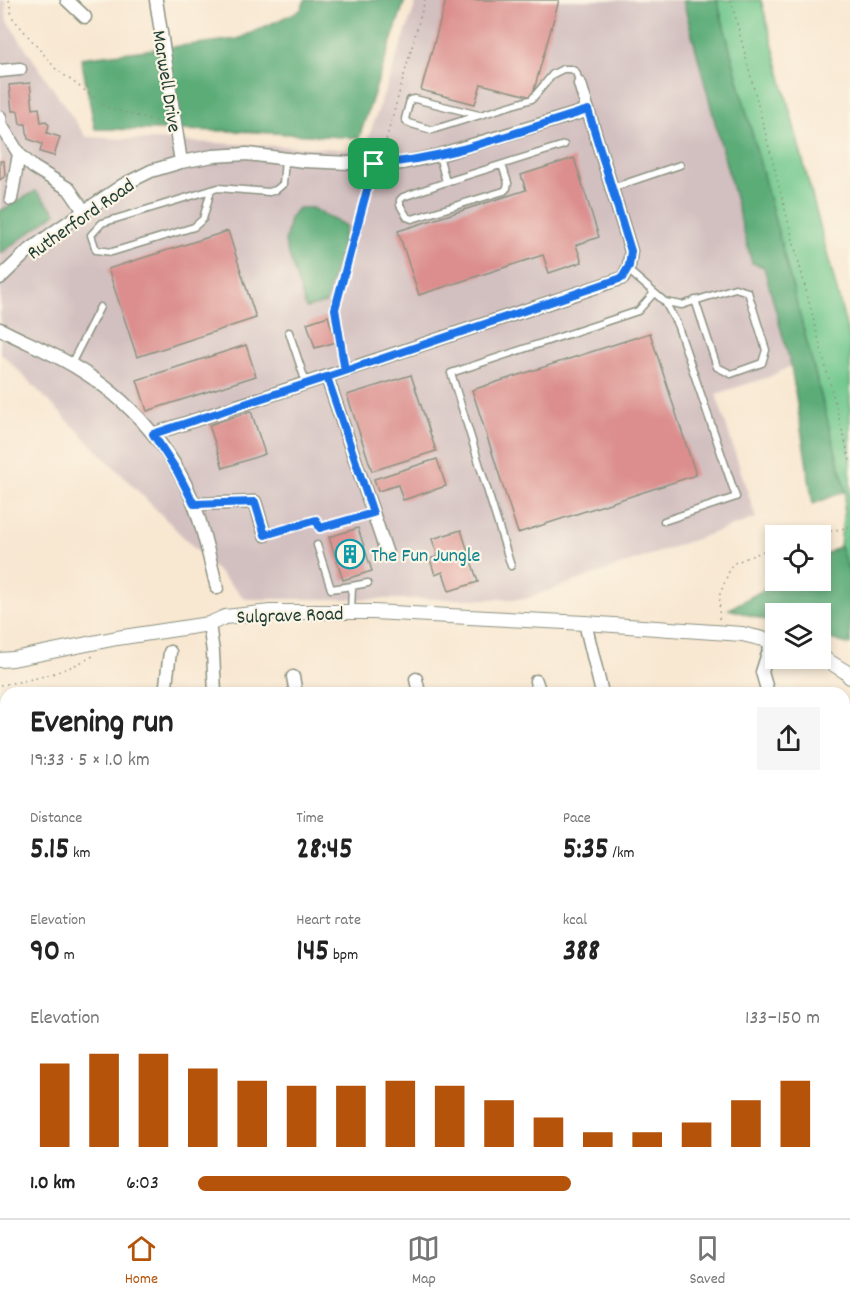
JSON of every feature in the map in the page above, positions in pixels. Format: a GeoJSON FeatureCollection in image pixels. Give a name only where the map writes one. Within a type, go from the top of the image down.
{"type":"FeatureCollection","features":[{"type":"Feature","properties":{"kind":"street","name":"Marwell Drive"},"geometry":{"type":"LineString","coordinates":[[156,0],[181,162]]}},
{"type":"Feature","properties":{"kind":"street"},"geometry":{"type":"LineString","coordinates":[[72,2],[85,17]]}},
{"type":"Feature","properties":{"kind":"street"},"geometry":{"type":"LineString","coordinates":[[0,71],[20,69]]}},
{"type":"Feature","properties":{"kind":"street"},"geometry":{"type":"LineString","coordinates":[[153,434],[622,278],[627,270],[631,251],[580,84]]}},
{"type":"Feature","properties":{"kind":"street","name":"Rutherford Road"},"geometry":{"type":"LineString","coordinates":[[0,278],[27,252],[123,185],[151,171],[181,162],[213,156],[247,154],[374,164],[403,162],[439,155],[588,110]]}},
{"type":"Feature","properties":{"kind":"street"},"geometry":{"type":"LineString","coordinates":[[0,117],[1,124],[19,154],[33,166],[69,189],[84,211]]}},
{"type":"Feature","properties":{"kind":"street"},"geometry":{"type":"LineString","coordinates":[[11,200],[19,154]]}},
{"type":"Feature","properties":{"kind":"street"},"geometry":{"type":"LineString","coordinates":[[0,328],[70,364],[118,397],[153,434],[177,471],[194,504],[218,588]]}},
{"type":"Feature","properties":{"kind":"street"},"geometry":{"type":"LineString","coordinates":[[327,377],[387,554]]}},
{"type":"Feature","properties":{"kind":"street"},"geometry":{"type":"LineString","coordinates":[[194,504],[255,502],[265,535]]}},
{"type":"Feature","properties":{"kind":"street","name":"Sulgrave Road"},"geometry":{"type":"LineString","coordinates":[[0,660],[117,638],[209,624],[225,616],[270,612],[351,612],[585,623],[741,634],[765,639]]}},
{"type":"Feature","properties":{"kind":"street"},"geometry":{"type":"LineString","coordinates":[[585,623],[601,687]]}},
{"type":"Feature","properties":{"kind":"street"},"geometry":{"type":"LineString","coordinates":[[209,624],[215,687]]}},
{"type":"Feature","properties":{"kind":"street"},"geometry":{"type":"LineString","coordinates":[[166,687],[170,652]]}},
{"type":"Feature","properties":{"kind":"street"},"geometry":{"type":"LineString","coordinates":[[831,663],[850,677]]}},
{"type":"Feature","properties":{"kind":"street","name":"Sulgrave Road"},"geometry":{"type":"LineString","coordinates":[[765,664],[762,672],[766,687]]}},
{"type":"Feature","properties":{"kind":"street"},"geometry":{"type":"LineString","coordinates":[[292,677],[294,687]]}},
{"type":"Feature","properties":{"kind":"street"},"geometry":{"type":"LineString","coordinates":[[416,679],[418,687]]}},
{"type":"Feature","properties":{"kind":"lane"},"geometry":{"type":"LineString","coordinates":[[478,115],[415,99],[410,100],[405,119],[408,123],[432,130],[532,99],[547,79],[563,69],[576,72],[580,84]]}},
{"type":"Feature","properties":{"kind":"lane"},"geometry":{"type":"LineString","coordinates":[[502,165],[508,183],[504,191],[412,219],[403,213],[400,205],[403,197],[446,182],[564,145]]}},
{"type":"Feature","properties":{"kind":"lane"},"geometry":{"type":"LineString","coordinates":[[439,155],[446,182]]}},
{"type":"Feature","properties":{"kind":"lane"},"geometry":{"type":"LineString","coordinates":[[211,190],[203,219],[194,227],[112,252],[96,250],[91,235],[102,223],[211,190],[218,188],[269,192],[276,190],[283,184],[285,158]]}},
{"type":"Feature","properties":{"kind":"lane"},"geometry":{"type":"LineString","coordinates":[[612,188],[681,165]]}},
{"type":"Feature","properties":{"kind":"lane"},"geometry":{"type":"LineString","coordinates":[[627,270],[665,302],[677,324],[736,497],[664,521]]}},
{"type":"Feature","properties":{"kind":"lane"},"geometry":{"type":"LineString","coordinates":[[665,302],[682,305],[695,300],[735,288],[748,292],[766,350],[762,363],[731,374],[717,367],[695,300]]}},
{"type":"Feature","properties":{"kind":"lane"},"geometry":{"type":"LineString","coordinates":[[511,566],[451,373],[639,311],[654,293]]}},
{"type":"Feature","properties":{"kind":"lane"},"geometry":{"type":"LineString","coordinates":[[70,364],[100,307]]}},
{"type":"Feature","properties":{"kind":"lane"},"geometry":{"type":"LineString","coordinates":[[289,332],[306,384]]}},
{"type":"Feature","properties":{"kind":"lane"},"geometry":{"type":"LineString","coordinates":[[265,535],[316,520],[320,528],[373,513]]}},
{"type":"Feature","properties":{"kind":"lane"},"geometry":{"type":"LineString","coordinates":[[317,545],[331,589],[368,583]]}},
{"type":"Feature","properties":{"kind":"lane"},"geometry":{"type":"LineString","coordinates":[[351,586],[351,612]]}},
{"type":"Feature","properties":{"kind":"path"},"geometry":{"type":"LineString","coordinates":[[9,0],[12,17],[56,69],[108,108],[175,127]]}},
{"type":"Feature","properties":{"kind":"path"},"geometry":{"type":"LineString","coordinates":[[345,371],[335,309],[374,164],[382,156],[425,0]]}},
{"type":"Feature","properties":{"kind":"path"},"geometry":{"type":"LineString","coordinates":[[731,0],[850,461]]}},
{"type":"Feature","properties":{"kind":"path"},"geometry":{"type":"LineString","coordinates":[[831,531],[850,527]]}},
{"type":"Feature","properties":{"kind":"path"},"geometry":{"type":"LineString","coordinates":[[718,632],[720,594],[732,564],[765,550]]}},
{"type":"Feature","properties":{"kind":"path"},"geometry":{"type":"LineString","coordinates":[[0,685],[32,680],[68,670],[95,655]]}},
{"type":"Feature","properties":{"kind":"shaded area"},"geometry":{"type":"Polygon","coordinates":[[[0,0],[5,0],[7,21],[86,137],[364,150],[417,0],[683,0],[752,263],[764,267],[791,366],[769,377],[716,394],[756,518],[525,599],[245,599],[0,352],[0,0]]]}},
{"type":"Feature","properties":{"kind":"green space"},"geometry":{"type":"Polygon","coordinates":[[[305,0],[405,0],[359,138],[236,131],[95,129],[81,58],[238,39],[301,10],[305,0]]]}},
{"type":"Feature","properties":{"kind":"green space"},"geometry":{"type":"Polygon","coordinates":[[[683,0],[717,0],[846,491],[813,504],[791,366],[764,267],[752,263],[683,0]]]}},
{"type":"Feature","properties":{"kind":"green space"},"geometry":{"type":"Polygon","coordinates":[[[717,0],[761,0],[850,341],[850,575],[840,546],[846,491],[717,0]]]}},
{"type":"Feature","properties":{"kind":"green space"},"geometry":{"type":"Polygon","coordinates":[[[36,191],[56,213],[0,254],[0,211],[36,191]]]}},
{"type":"Feature","properties":{"kind":"green space"},"geometry":{"type":"Polygon","coordinates":[[[298,208],[312,208],[346,226],[326,303],[306,308],[285,243],[290,218],[298,208]]]}},
{"type":"Feature","properties":{"kind":"green space"},"geometry":{"type":"Polygon","coordinates":[[[840,546],[850,575],[850,645],[831,639],[831,603],[765,603],[765,620],[729,609],[765,589],[765,591],[831,591],[831,551],[840,546]]]}},
{"type":"Feature","properties":{"kind":"building"},"geometry":{"type":"Polygon","coordinates":[[[446,0],[559,0],[532,97],[481,84],[475,104],[421,90],[446,0]]]}},
{"type":"Feature","properties":{"kind":"building"},"geometry":{"type":"Polygon","coordinates":[[[30,83],[33,109],[39,108],[41,122],[46,121],[49,125],[47,133],[60,137],[54,156],[40,152],[42,144],[28,139],[26,124],[20,124],[18,111],[12,111],[9,85],[30,83]]]}},
{"type":"Feature","properties":{"kind":"building"},"geometry":{"type":"Polygon","coordinates":[[[574,158],[599,237],[576,245],[582,262],[549,273],[543,255],[419,295],[398,231],[526,190],[521,175],[574,158]]]}},
{"type":"Feature","properties":{"kind":"building"},"geometry":{"type":"Polygon","coordinates":[[[0,161],[4,161],[5,176],[0,180],[0,161]]]}},
{"type":"Feature","properties":{"kind":"building"},"geometry":{"type":"Polygon","coordinates":[[[228,231],[256,318],[137,357],[108,269],[228,231]]]}},
{"type":"Feature","properties":{"kind":"building"},"geometry":{"type":"Polygon","coordinates":[[[328,316],[336,342],[315,348],[307,323],[328,316]]]}},
{"type":"Feature","properties":{"kind":"building"},"geometry":{"type":"Polygon","coordinates":[[[650,333],[696,475],[518,533],[472,390],[650,333]]]}},
{"type":"Feature","properties":{"kind":"building"},"geometry":{"type":"Polygon","coordinates":[[[246,345],[256,376],[147,411],[137,380],[246,345]]]}},
{"type":"Feature","properties":{"kind":"building"},"geometry":{"type":"Polygon","coordinates":[[[411,375],[436,451],[372,471],[347,395],[411,375]]]}},
{"type":"Feature","properties":{"kind":"building"},"geometry":{"type":"Polygon","coordinates":[[[251,411],[265,454],[223,468],[209,425],[251,411]]]}},
{"type":"Feature","properties":{"kind":"building"},"geometry":{"type":"Polygon","coordinates":[[[437,459],[446,486],[403,500],[398,485],[378,491],[374,479],[437,459]]]}},
{"type":"Feature","properties":{"kind":"building","name":"The Fun Jungle"},"geometry":{"type":"Polygon","coordinates":[[[358,528],[372,571],[343,580],[329,537],[358,528]]]}},
{"type":"Feature","properties":{"kind":"building"},"geometry":{"type":"Polygon","coordinates":[[[461,530],[478,582],[449,591],[443,572],[435,575],[430,559],[438,556],[432,539],[461,530]]]}},
{"type":"Feature","properties":{"kind":"place","name":"The Fun Jungle"},"geometry":{"type":"Point","coordinates":[350,554]}},
{"type":"Feature","properties":{"kind":"route"},"geometry":{"type":"LineString","coordinates":[[374,164],[368,194],[335,309],[345,371],[153,434],[177,471],[194,504],[255,502],[265,535],[316,520],[320,528],[373,513],[327,377],[345,371],[622,278],[629,266],[631,251],[588,110],[439,155],[403,162],[374,164]]}}]}
